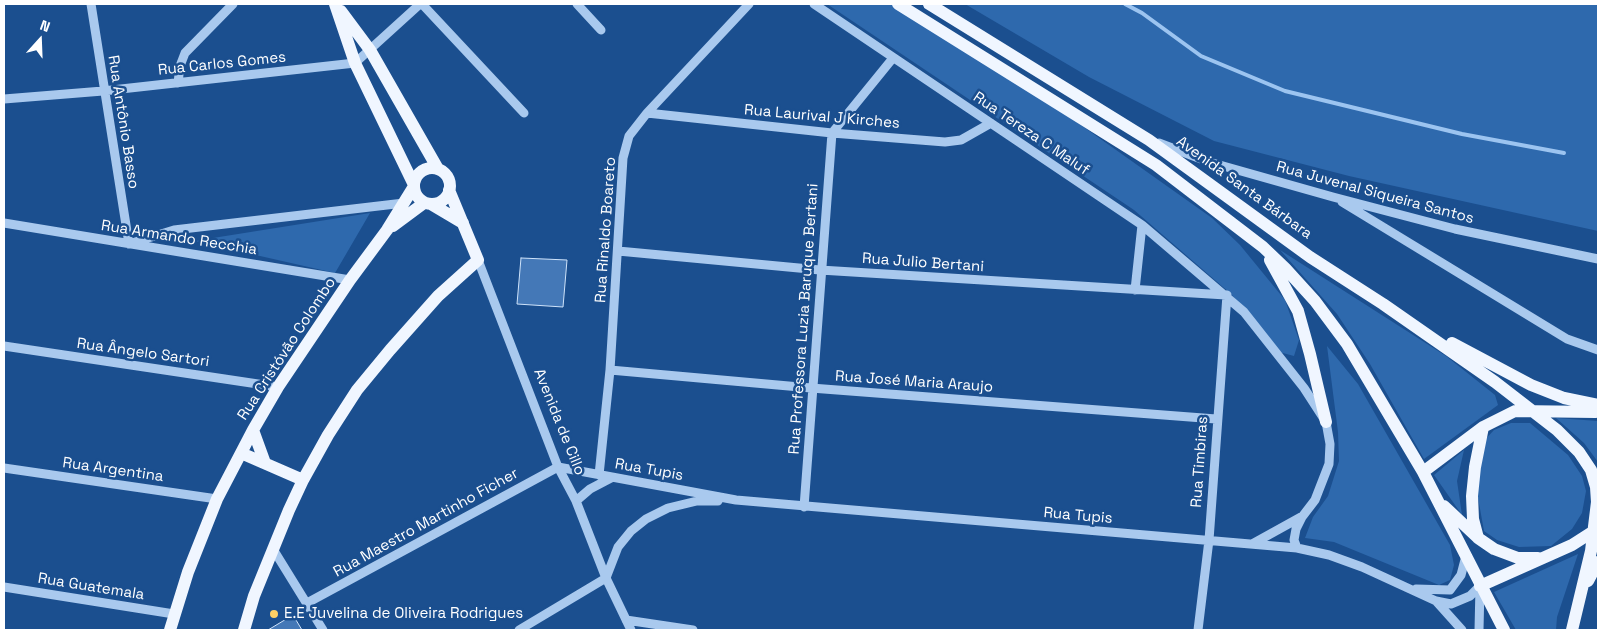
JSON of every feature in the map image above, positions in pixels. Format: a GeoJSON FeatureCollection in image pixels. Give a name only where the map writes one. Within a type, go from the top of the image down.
{"type":"FeatureCollection","features":[{"type":"Feature","properties":{"kind":"main road"},"geometry":{"type":"LineString","coordinates":[[336,4],[370,50],[438,169],[449,180],[449,190],[442,200],[428,203]]}},
{"type":"Feature","properties":{"kind":"main road"},"geometry":{"type":"LineString","coordinates":[[336,4],[355,63],[413,186],[415,194],[463,223]]}},
{"type":"Feature","properties":{"kind":"main road"},"geometry":{"type":"LineString","coordinates":[[898,4],[1156,165],[1263,246],[1315,301],[1347,344],[1423,472],[1504,630]]}},
{"type":"Feature","properties":{"kind":"main road","name":"Avenida Santa Bárbara"},"geometry":{"type":"LineString","coordinates":[[929,4],[1149,140],[1310,257],[1383,304],[1533,410],[1579,452],[1591,470],[1596,487],[1596,529],[1581,594]]}},
{"type":"Feature","properties":{"kind":"main road"},"geometry":{"type":"LineString","coordinates":[[413,186],[420,172],[425,169],[438,169]]}},
{"type":"Feature","properties":{"kind":"main road","name":"Rua Cristóvão Colombo"},"geometry":{"type":"LineString","coordinates":[[170,630],[174,614],[218,499],[253,430],[278,387],[350,280],[387,230],[413,186]]}},
{"type":"Feature","properties":{"kind":"main road","name":"Avenida de Cillo"},"geometry":{"type":"LineString","coordinates":[[449,190],[478,260]]}},
{"type":"Feature","properties":{"kind":"main road","name":"Rua Cristóvão Colombo"},"geometry":{"type":"LineString","coordinates":[[387,230],[428,203]]}},
{"type":"Feature","properties":{"kind":"main road"},"geometry":{"type":"LineString","coordinates":[[1263,246],[1298,311],[1326,422]]}},
{"type":"Feature","properties":{"kind":"main road"},"geometry":{"type":"LineString","coordinates":[[244,630],[254,596],[303,480],[357,390],[438,296],[478,260]]}},
{"type":"Feature","properties":{"kind":"main road"},"geometry":{"type":"LineString","coordinates":[[1383,304],[1531,385],[1564,398],[1598,405]]}},
{"type":"Feature","properties":{"kind":"main road"},"geometry":{"type":"LineString","coordinates":[[1423,472],[1483,427],[1515,411],[1598,412]]}},
{"type":"Feature","properties":{"kind":"main road"},"geometry":{"type":"LineString","coordinates":[[1478,538],[1473,519],[1472,496],[1475,467],[1483,427]]}},
{"type":"Feature","properties":{"kind":"main road"},"geometry":{"type":"LineString","coordinates":[[253,430],[264,463]]}},
{"type":"Feature","properties":{"kind":"main road"},"geometry":{"type":"LineString","coordinates":[[241,453],[303,480]]}},
{"type":"Feature","properties":{"kind":"main road"},"geometry":{"type":"LineString","coordinates":[[1435,496],[1478,538],[1494,549],[1518,558],[1542,558]]}},
{"type":"Feature","properties":{"kind":"main road"},"geometry":{"type":"LineString","coordinates":[[1480,586],[1572,544],[1596,529]]}},
{"type":"Feature","properties":{"kind":"main road"},"geometry":{"type":"LineString","coordinates":[[1572,630],[1581,594],[1598,562]]}},
{"type":"Feature","properties":{"kind":"street","name":"Rua Antônio Basso"},"geometry":{"type":"LineString","coordinates":[[91,4],[103,91],[129,244]]}},
{"type":"Feature","properties":{"kind":"street"},"geometry":{"type":"LineString","coordinates":[[178,83],[180,66],[185,53],[233,4]]}},
{"type":"Feature","properties":{"kind":"street"},"geometry":{"type":"LineString","coordinates":[[355,63],[421,4],[524,112]]}},
{"type":"Feature","properties":{"kind":"street"},"geometry":{"type":"LineString","coordinates":[[577,4],[602,30]]}},
{"type":"Feature","properties":{"kind":"street","name":"Rua Rinaldo Boareto"},"geometry":{"type":"LineString","coordinates":[[599,475],[610,370],[623,158],[629,136],[647,113],[749,4]]}},
{"type":"Feature","properties":{"kind":"street","name":"Rua Tereza C Maluf"},"geometry":{"type":"LineString","coordinates":[[814,4],[1142,225],[1226,295],[1264,335],[1304,388],[1326,422]]}},
{"type":"Feature","properties":{"kind":"street"},"geometry":{"type":"LineString","coordinates":[[832,133],[893,58]]}},
{"type":"Feature","properties":{"kind":"street","name":"Rua Carlos Gomes"},"geometry":{"type":"LineString","coordinates":[[4,99],[103,91],[355,63]]}},
{"type":"Feature","properties":{"kind":"street","name":"Rua Laurival J Kirches"},"geometry":{"type":"LineString","coordinates":[[647,113],[832,133],[945,142],[961,140],[991,123]]}},
{"type":"Feature","properties":{"kind":"street","name":"Rua Professora Luzia Baruque Bertani"},"geometry":{"type":"LineString","coordinates":[[804,507],[811,388],[832,133]]}},
{"type":"Feature","properties":{"kind":"street","name":"Rua Juvenal Siqueira Santos"},"geometry":{"type":"LineString","coordinates":[[1149,140],[1209,162],[1334,197],[1455,229],[1598,259]]}},
{"type":"Feature","properties":{"kind":"street"},"geometry":{"type":"LineString","coordinates":[[1334,197],[1567,339],[1598,350]]}},
{"type":"Feature","properties":{"kind":"street"},"geometry":{"type":"LineString","coordinates":[[129,244],[174,230],[404,203]]}},
{"type":"Feature","properties":{"kind":"street","name":"Rua Armando Recchia"},"geometry":{"type":"LineString","coordinates":[[4,223],[350,280]]}},
{"type":"Feature","properties":{"kind":"street"},"geometry":{"type":"LineString","coordinates":[[1135,290],[1142,225]]}},
{"type":"Feature","properties":{"kind":"street","name":"Rua Julio Bertani"},"geometry":{"type":"LineString","coordinates":[[618,251],[820,270],[1226,295]]}},
{"type":"Feature","properties":{"kind":"street","name":"Avenida de Cillo"},"geometry":{"type":"LineString","coordinates":[[478,260],[558,467],[576,501],[606,578],[631,630]]}},
{"type":"Feature","properties":{"kind":"street","name":"Rua Timbiras"},"geometry":{"type":"LineString","coordinates":[[1198,630],[1209,540],[1226,295]]}},
{"type":"Feature","properties":{"kind":"street","name":"Rua Ângelo Sartori"},"geometry":{"type":"LineString","coordinates":[[4,346],[278,387]]}},
{"type":"Feature","properties":{"kind":"street","name":"Rua José Maria Araujo"},"geometry":{"type":"LineString","coordinates":[[610,370],[811,388],[1216,419]]}},
{"type":"Feature","properties":{"kind":"street"},"geometry":{"type":"LineString","coordinates":[[1297,548],[1295,534],[1302,516],[1315,500],[1329,464],[1330,444],[1326,422]]}},
{"type":"Feature","properties":{"kind":"street","name":"Rua Tupis"},"geometry":{"type":"LineString","coordinates":[[558,467],[736,500],[1297,548],[1362,566],[1436,601],[1450,604],[1460,602],[1470,596],[1480,586]]}},
{"type":"Feature","properties":{"kind":"street","name":"Rua Maestro Martinho Ficher"},"geometry":{"type":"LineString","coordinates":[[307,603],[558,467]]}},
{"type":"Feature","properties":{"kind":"street","name":"Rua Argentina"},"geometry":{"type":"LineString","coordinates":[[4,468],[218,499]]}},
{"type":"Feature","properties":{"kind":"street"},"geometry":{"type":"LineString","coordinates":[[576,501],[595,486],[611,478]]}},
{"type":"Feature","properties":{"kind":"street"},"geometry":{"type":"LineString","coordinates":[[668,508],[672,503],[674,489]]}},
{"type":"Feature","properties":{"kind":"street","name":"Rua Tupis"},"geometry":{"type":"LineString","coordinates":[[606,578],[618,547],[631,531],[646,519],[668,508],[698,502],[736,500]]}},
{"type":"Feature","properties":{"kind":"street"},"geometry":{"type":"LineString","coordinates":[[1254,543],[1302,516]]}},
{"type":"Feature","properties":{"kind":"street"},"geometry":{"type":"LineString","coordinates":[[273,549],[323,630]]}},
{"type":"Feature","properties":{"kind":"street","name":"Rua Tupis"},"geometry":{"type":"LineString","coordinates":[[1412,589],[1450,590],[1462,575],[1466,556]]}},
{"type":"Feature","properties":{"kind":"street"},"geometry":{"type":"LineString","coordinates":[[519,630],[606,578]]}},
{"type":"Feature","properties":{"kind":"street"},"geometry":{"type":"LineString","coordinates":[[1479,630],[1480,586]]}},
{"type":"Feature","properties":{"kind":"street","name":"Rua Guatemala"},"geometry":{"type":"LineString","coordinates":[[4,587],[174,614]]}},
{"type":"Feature","properties":{"kind":"street","name":"Rua Tupis"},"geometry":{"type":"LineString","coordinates":[[1436,601],[1462,630]]}},
{"type":"Feature","properties":{"kind":"street"},"geometry":{"type":"LineString","coordinates":[[626,620],[693,630]]}},
{"type":"Feature","properties":{"kind":"shaded area"},"geometry":{"type":"Polygon","coordinates":[[[827,4],[892,4],[1078,123],[1212,218],[1240,245],[1285,300],[1299,340],[1294,356],[1279,352],[1231,294],[1134,210],[827,4]]]}},
{"type":"Feature","properties":{"kind":"shaded area"},"geometry":{"type":"Polygon","coordinates":[[[965,4],[1596,4],[1598,7],[1598,231],[1349,176],[1214,141],[1089,77],[965,4]]]}},
{"type":"Feature","properties":{"kind":"shaded area"},"geometry":{"type":"Polygon","coordinates":[[[370,213],[335,273],[194,241],[370,213]]]}},
{"type":"Feature","properties":{"kind":"shaded area"},"geometry":{"type":"Polygon","coordinates":[[[1280,250],[1446,356],[1495,395],[1498,405],[1424,459],[1370,364],[1337,314],[1280,250]]]}},
{"type":"Feature","properties":{"kind":"shaded area"},"geometry":{"type":"Polygon","coordinates":[[[1327,346],[1358,384],[1450,545],[1454,565],[1450,580],[1439,585],[1334,542],[1305,538],[1313,517],[1328,496],[1339,461],[1338,432],[1327,346]]]}},
{"type":"Feature","properties":{"kind":"shaded area"},"geometry":{"type":"Polygon","coordinates":[[[1556,418],[1598,421],[1598,462],[1584,443],[1556,418]]]}},
{"type":"Feature","properties":{"kind":"shaded area"},"geometry":{"type":"Polygon","coordinates":[[[1511,423],[1530,423],[1568,455],[1582,476],[1586,491],[1582,513],[1572,529],[1551,546],[1519,547],[1497,540],[1484,531],[1475,481],[1481,444],[1494,430],[1511,423]]]}},
{"type":"Feature","properties":{"kind":"shaded area"},"geometry":{"type":"Polygon","coordinates":[[[1464,450],[1457,481],[1462,515],[1434,475],[1464,450]]]}},
{"type":"Feature","properties":{"kind":"shaded area"},"geometry":{"type":"Polygon","coordinates":[[[1578,554],[1557,617],[1556,630],[1516,630],[1494,592],[1578,554]]]}},
{"type":"Feature","properties":{"kind":"building"},"geometry":{"type":"Polygon","coordinates":[[[521,258],[567,260],[563,307],[517,304],[521,258]]]}},
{"type":"Feature","properties":{"kind":"building"},"geometry":{"type":"Polygon","coordinates":[[[293,615],[302,630],[268,630],[293,615]]]}},
{"type":"Feature","properties":{"kind":"waterway"},"geometry":{"type":"LineString","coordinates":[[1125,4],[1142,13],[1201,56],[1285,91],[1462,134],[1564,153]]}},
{"type":"Feature","properties":{"kind":"place","name":"E.E Juvelina de Oliveira Rodrigues"},"geometry":{"type":"Point","coordinates":[274,614]}}]}
